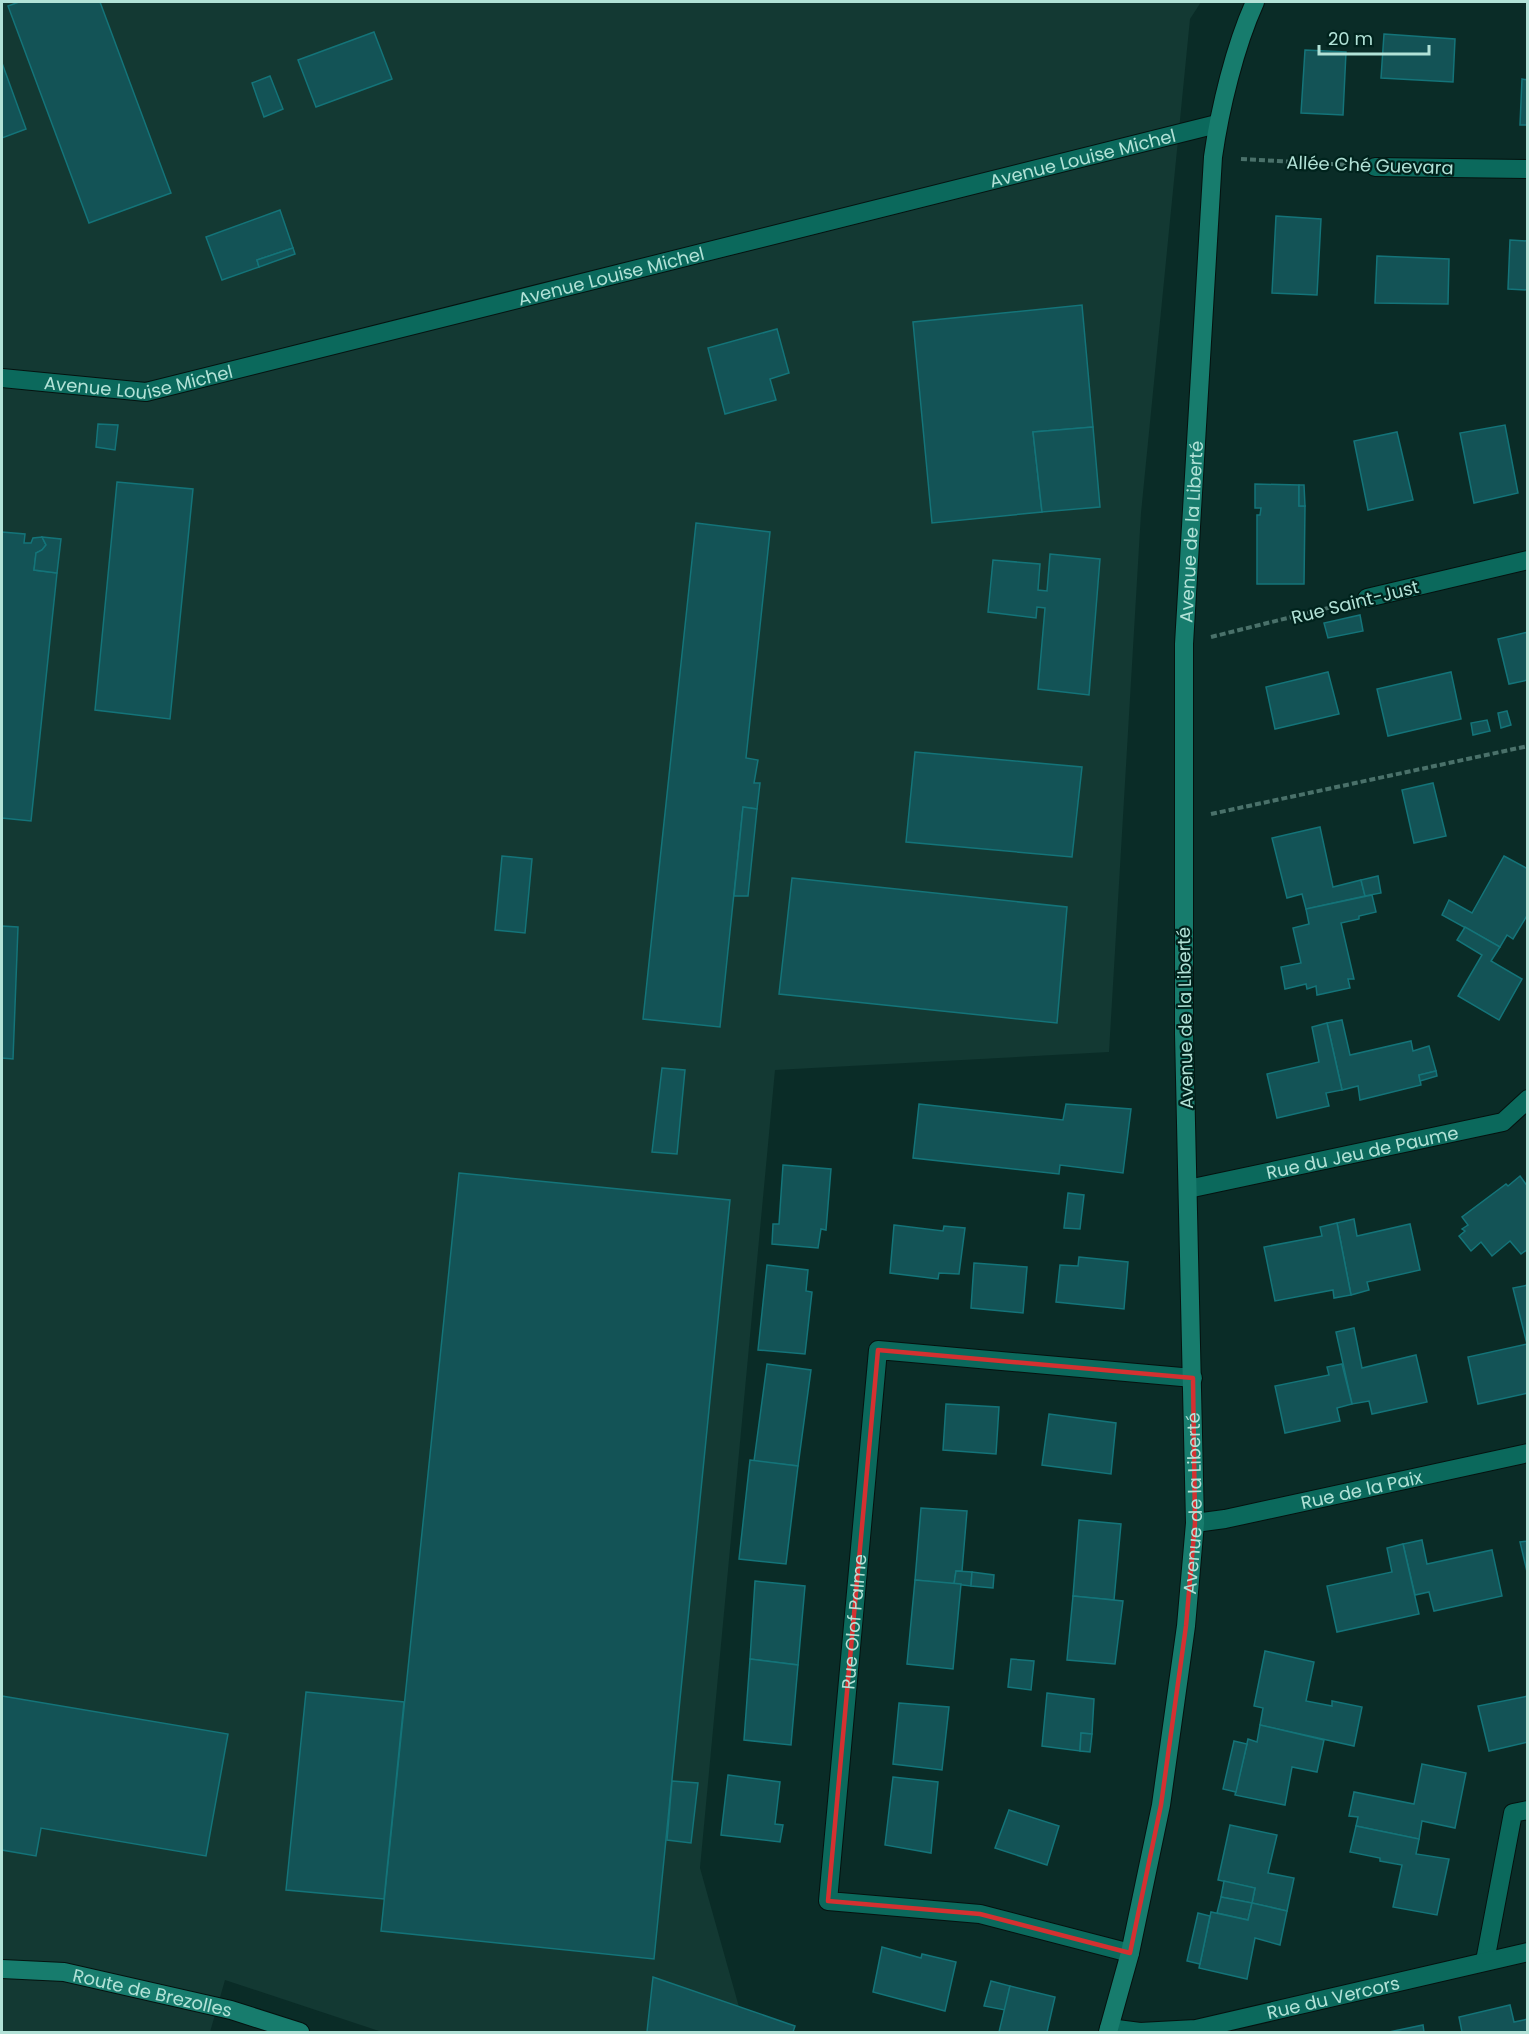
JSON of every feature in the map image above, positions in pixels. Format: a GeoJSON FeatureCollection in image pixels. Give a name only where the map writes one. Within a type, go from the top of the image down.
{"type":"FeatureCollection","features":[{"type":"Feature","properties":{"kind":"street","name":"Avenue de la Liberté"},"geometry":{"type":"LineString","coordinates":[[1109,2030],[1130,1953],[1161,1804],[1186,1626],[1195,1523],[1184,1034],[1184,644],[1213,157],[1217,124],[1246,22],[1255,2]]}},
{"type":"Feature","properties":{"kind":"street","name":"Avenue Louise Michel"},"geometry":{"type":"LineString","coordinates":[[2,378],[146,392],[1217,124]]}},
{"type":"Feature","properties":{"kind":"street","name":"Allée Ché Guevara"},"geometry":{"type":"LineString","coordinates":[[1376,167],[1527,169]]}},
{"type":"Feature","properties":{"kind":"street","name":"Rue Saint-Just"},"geometry":{"type":"LineString","coordinates":[[1367,598],[1527,560]]}},
{"type":"Feature","properties":{"kind":"street","name":"Rue du Jeu de Paume"},"geometry":{"type":"LineString","coordinates":[[1188,1189],[1503,1122],[1527,1099]]}},
{"type":"Feature","properties":{"kind":"street","name":"Rue Olof Palme"},"geometry":{"type":"LineString","coordinates":[[1130,1953],[980,1914],[828,1901],[878,1350],[1193,1378]]}},
{"type":"Feature","properties":{"kind":"street","name":"Rue de la Paix"},"geometry":{"type":"LineString","coordinates":[[1195,1523],[1225,1519],[1527,1453]]}},
{"type":"Feature","properties":{"kind":"street"},"geometry":{"type":"LineString","coordinates":[[1485,1961],[1513,1813],[1527,1810]]}},
{"type":"Feature","properties":{"kind":"street","name":"Rue du Vercors"},"geometry":{"type":"LineString","coordinates":[[1109,2030],[1140,2032],[1196,2029],[1527,1952]]}},
{"type":"Feature","properties":{"kind":"street","name":"Route de Brezolles"},"geometry":{"type":"LineString","coordinates":[[2,1969],[64,1972],[231,2010],[300,2032]]}},
{"type":"Feature","properties":{"kind":"path","name":"Allée Ché Guevara"},"geometry":{"type":"LineString","coordinates":[[1213,157],[1376,167]]}},
{"type":"Feature","properties":{"kind":"path","name":"Rue Saint-Just"},"geometry":{"type":"LineString","coordinates":[[1184,644],[1367,598]]}},
{"type":"Feature","properties":{"kind":"path"},"geometry":{"type":"LineString","coordinates":[[1184,820],[1527,746]]}},
{"type":"Feature","properties":{"kind":"highlighted area"},"geometry":{"type":"Polygon","coordinates":[[[878,1350],[1193,1378],[1195,1523],[1186,1626],[1161,1805],[1130,1953],[980,1914],[828,1901],[878,1350]]]}},
{"type":"Feature","properties":{"kind":"shaded area"},"geometry":{"type":"Polygon","coordinates":[[[2,2],[1201,2],[1190,19],[1141,513],[1109,1052],[775,1070],[700,1868],[746,2032],[382,2032],[225,1980],[210,2032],[2,2032],[2,2]]]}},
{"type":"Feature","properties":{"kind":"building"},"geometry":{"type":"Polygon","coordinates":[[[19,2],[100,2],[171,193],[89,223],[8,6],[19,2]]]}},
{"type":"Feature","properties":{"kind":"building"},"geometry":{"type":"Polygon","coordinates":[[[374,32],[392,79],[316,107],[298,60],[374,32]]]}},
{"type":"Feature","properties":{"kind":"building"},"geometry":{"type":"Polygon","coordinates":[[[1384,34],[1455,39],[1453,82],[1381,78],[1384,34]]]}},
{"type":"Feature","properties":{"kind":"building"},"geometry":{"type":"Polygon","coordinates":[[[1305,50],[1346,52],[1343,115],[1301,113],[1305,50]]]}},
{"type":"Feature","properties":{"kind":"building"},"geometry":{"type":"Polygon","coordinates":[[[2,63],[26,129],[2,138],[2,63]]]}},
{"type":"Feature","properties":{"kind":"building"},"geometry":{"type":"Polygon","coordinates":[[[270,76],[283,109],[264,117],[252,83],[270,76]]]}},
{"type":"Feature","properties":{"kind":"building"},"geometry":{"type":"Polygon","coordinates":[[[1522,79],[1528,80],[1528,125],[1520,125],[1522,79]]]}},
{"type":"Feature","properties":{"kind":"building"},"geometry":{"type":"Polygon","coordinates":[[[280,210],[293,248],[257,260],[259,267],[222,280],[206,237],[280,210]]]}},
{"type":"Feature","properties":{"kind":"building"},"geometry":{"type":"Polygon","coordinates":[[[1276,216],[1321,219],[1317,295],[1272,293],[1276,216]]]}},
{"type":"Feature","properties":{"kind":"building"},"geometry":{"type":"Polygon","coordinates":[[[1510,240],[1528,241],[1528,290],[1508,289],[1510,240]]]}},
{"type":"Feature","properties":{"kind":"building"},"geometry":{"type":"Polygon","coordinates":[[[293,248],[295,254],[259,267],[257,260],[293,248]]]}},
{"type":"Feature","properties":{"kind":"building"},"geometry":{"type":"Polygon","coordinates":[[[1377,256],[1449,259],[1448,304],[1375,303],[1377,256]]]}},
{"type":"Feature","properties":{"kind":"building"},"geometry":{"type":"Polygon","coordinates":[[[1082,305],[1093,427],[1033,432],[1042,512],[932,523],[913,322],[1082,305]]]}},
{"type":"Feature","properties":{"kind":"building"},"geometry":{"type":"Polygon","coordinates":[[[777,329],[789,373],[770,379],[776,400],[725,414],[708,348],[777,329]]]}},
{"type":"Feature","properties":{"kind":"building"},"geometry":{"type":"Polygon","coordinates":[[[98,424],[118,425],[115,450],[96,447],[98,424]]]}},
{"type":"Feature","properties":{"kind":"building"},"geometry":{"type":"Polygon","coordinates":[[[1505,425],[1518,493],[1474,503],[1460,433],[1505,425]]]}},
{"type":"Feature","properties":{"kind":"building"},"geometry":{"type":"Polygon","coordinates":[[[1093,427],[1100,507],[1042,512],[1033,432],[1093,427]]]}},
{"type":"Feature","properties":{"kind":"building"},"geometry":{"type":"Polygon","coordinates":[[[1397,432],[1413,500],[1368,510],[1354,441],[1397,432]]]}},
{"type":"Feature","properties":{"kind":"building"},"geometry":{"type":"Polygon","coordinates":[[[117,482],[193,489],[170,719],[95,710],[117,482]]]}},
{"type":"Feature","properties":{"kind":"building"},"geometry":{"type":"Polygon","coordinates":[[[1255,484],[1299,485],[1299,506],[1305,506],[1304,584],[1257,584],[1257,515],[1260,515],[1261,508],[1255,508],[1255,484]]]}},
{"type":"Feature","properties":{"kind":"building"},"geometry":{"type":"Polygon","coordinates":[[[1299,485],[1304,485],[1305,506],[1299,506],[1299,485]]]}},
{"type":"Feature","properties":{"kind":"building"},"geometry":{"type":"Polygon","coordinates":[[[696,523],[770,532],[746,758],[758,760],[754,783],[760,783],[757,809],[743,807],[720,1027],[643,1019],[696,523]]]}},
{"type":"Feature","properties":{"kind":"building"},"geometry":{"type":"Polygon","coordinates":[[[2,532],[25,534],[24,543],[31,543],[33,538],[42,537],[46,545],[36,553],[34,570],[57,573],[31,821],[2,818],[2,532]]]}},
{"type":"Feature","properties":{"kind":"building"},"geometry":{"type":"Polygon","coordinates":[[[42,537],[61,539],[57,573],[34,570],[36,553],[46,545],[42,537]]]}},
{"type":"Feature","properties":{"kind":"building"},"geometry":{"type":"Polygon","coordinates":[[[1050,554],[1100,559],[1089,695],[1038,689],[1045,608],[1037,607],[1036,618],[988,612],[993,560],[1040,564],[1038,590],[1047,591],[1050,554]]]}},
{"type":"Feature","properties":{"kind":"building"},"geometry":{"type":"Polygon","coordinates":[[[1360,615],[1363,631],[1328,638],[1324,623],[1360,615]]]}},
{"type":"Feature","properties":{"kind":"building"},"geometry":{"type":"Polygon","coordinates":[[[1528,632],[1528,680],[1509,684],[1498,639],[1528,632]]]}},
{"type":"Feature","properties":{"kind":"building"},"geometry":{"type":"Polygon","coordinates":[[[1328,672],[1339,714],[1275,729],[1266,687],[1328,672]]]}},
{"type":"Feature","properties":{"kind":"building"},"geometry":{"type":"Polygon","coordinates":[[[1451,672],[1461,719],[1388,736],[1377,689],[1451,672]]]}},
{"type":"Feature","properties":{"kind":"building"},"geometry":{"type":"Polygon","coordinates":[[[1507,711],[1511,725],[1501,728],[1498,713],[1507,711]]]}},
{"type":"Feature","properties":{"kind":"building"},"geometry":{"type":"Polygon","coordinates":[[[1487,720],[1490,731],[1473,735],[1471,723],[1487,720]]]}},
{"type":"Feature","properties":{"kind":"building"},"geometry":{"type":"Polygon","coordinates":[[[915,752],[1082,767],[1072,857],[906,842],[915,752]]]}},
{"type":"Feature","properties":{"kind":"building"},"geometry":{"type":"Polygon","coordinates":[[[1433,783],[1446,836],[1414,843],[1402,790],[1433,783]]]}},
{"type":"Feature","properties":{"kind":"building"},"geometry":{"type":"Polygon","coordinates":[[[743,807],[757,809],[748,896],[734,896],[743,807]]]}},
{"type":"Feature","properties":{"kind":"building"},"geometry":{"type":"Polygon","coordinates":[[[1320,827],[1333,887],[1361,880],[1365,896],[1306,909],[1302,894],[1287,898],[1272,838],[1320,827]]]}},
{"type":"Feature","properties":{"kind":"building"},"geometry":{"type":"Polygon","coordinates":[[[502,856],[532,859],[525,933],[495,930],[502,856]]]}},
{"type":"Feature","properties":{"kind":"building"},"geometry":{"type":"Polygon","coordinates":[[[1504,856],[1528,869],[1528,914],[1513,939],[1507,935],[1500,947],[1442,915],[1449,900],[1472,913],[1504,856]]]}},
{"type":"Feature","properties":{"kind":"building"},"geometry":{"type":"Polygon","coordinates":[[[1378,876],[1381,893],[1365,896],[1361,880],[1378,876]]]}},
{"type":"Feature","properties":{"kind":"building"},"geometry":{"type":"Polygon","coordinates":[[[792,878],[1067,907],[1057,1023],[779,994],[792,878]]]}},
{"type":"Feature","properties":{"kind":"building"},"geometry":{"type":"Polygon","coordinates":[[[1372,895],[1376,912],[1341,923],[1354,979],[1348,979],[1350,988],[1317,995],[1316,986],[1307,989],[1306,984],[1285,989],[1281,967],[1301,963],[1293,928],[1309,924],[1306,909],[1372,895]]]}},
{"type":"Feature","properties":{"kind":"building"},"geometry":{"type":"Polygon","coordinates":[[[2,926],[18,927],[13,1059],[2,1058],[2,926]]]}},
{"type":"Feature","properties":{"kind":"building"},"geometry":{"type":"Polygon","coordinates":[[[1465,927],[1500,947],[1491,961],[1522,979],[1499,1020],[1458,996],[1482,955],[1457,940],[1465,927]]]}},
{"type":"Feature","properties":{"kind":"building"},"geometry":{"type":"Polygon","coordinates":[[[1342,1020],[1350,1055],[1411,1041],[1413,1051],[1429,1046],[1436,1071],[1419,1075],[1421,1085],[1360,1100],[1358,1086],[1342,1090],[1327,1023],[1342,1020]]]}},
{"type":"Feature","properties":{"kind":"building"},"geometry":{"type":"Polygon","coordinates":[[[1327,1023],[1342,1090],[1326,1093],[1329,1106],[1277,1118],[1267,1074],[1319,1062],[1312,1027],[1327,1023]]]}},
{"type":"Feature","properties":{"kind":"building"},"geometry":{"type":"Polygon","coordinates":[[[662,1068],[685,1070],[677,1154],[652,1152],[662,1068]]]}},
{"type":"Feature","properties":{"kind":"building"},"geometry":{"type":"Polygon","coordinates":[[[1436,1071],[1437,1076],[1420,1081],[1419,1075],[1436,1071]]]}},
{"type":"Feature","properties":{"kind":"building"},"geometry":{"type":"Polygon","coordinates":[[[919,1104],[1063,1120],[1066,1104],[1131,1109],[1123,1173],[1060,1165],[1059,1174],[913,1158],[919,1104]]]}},
{"type":"Feature","properties":{"kind":"building"},"geometry":{"type":"Polygon","coordinates":[[[783,1165],[831,1169],[826,1230],[821,1229],[818,1248],[772,1244],[773,1224],[779,1224],[783,1165]]]}},
{"type":"Feature","properties":{"kind":"building"},"geometry":{"type":"Polygon","coordinates":[[[459,1173],[730,1200],[654,1959],[381,1931],[459,1173]]]}},
{"type":"Feature","properties":{"kind":"building"},"geometry":{"type":"Polygon","coordinates":[[[1520,1176],[1528,1187],[1528,1249],[1521,1254],[1510,1241],[1492,1256],[1481,1242],[1471,1251],[1459,1236],[1465,1231],[1462,1229],[1468,1225],[1462,1217],[1520,1176]]]}},
{"type":"Feature","properties":{"kind":"building"},"geometry":{"type":"Polygon","coordinates":[[[1068,1193],[1084,1195],[1080,1229],[1064,1228],[1068,1193]]]}},
{"type":"Feature","properties":{"kind":"building"},"geometry":{"type":"Polygon","coordinates":[[[1354,1219],[1357,1236],[1410,1224],[1420,1270],[1367,1282],[1369,1290],[1351,1295],[1337,1223],[1354,1219]]]}},
{"type":"Feature","properties":{"kind":"building"},"geometry":{"type":"Polygon","coordinates":[[[1337,1223],[1351,1295],[1334,1298],[1333,1290],[1275,1301],[1264,1247],[1322,1236],[1320,1227],[1337,1223]]]}},
{"type":"Feature","properties":{"kind":"building"},"geometry":{"type":"Polygon","coordinates":[[[894,1225],[943,1231],[944,1226],[965,1228],[959,1274],[939,1273],[938,1279],[890,1273],[894,1225]]]}},
{"type":"Feature","properties":{"kind":"building"},"geometry":{"type":"Polygon","coordinates":[[[1079,1257],[1128,1262],[1124,1309],[1056,1302],[1060,1265],[1078,1266],[1079,1257]]]}},
{"type":"Feature","properties":{"kind":"building"},"geometry":{"type":"Polygon","coordinates":[[[974,1263],[1027,1267],[1023,1313],[971,1308],[974,1263]]]}},
{"type":"Feature","properties":{"kind":"building"},"geometry":{"type":"Polygon","coordinates":[[[767,1265],[808,1270],[806,1291],[812,1292],[805,1354],[758,1350],[767,1265]]]}},
{"type":"Feature","properties":{"kind":"building"},"geometry":{"type":"Polygon","coordinates":[[[1528,1285],[1528,1393],[1478,1404],[1468,1357],[1527,1344],[1513,1288],[1528,1285]]]}},
{"type":"Feature","properties":{"kind":"building"},"geometry":{"type":"Polygon","coordinates":[[[1354,1328],[1362,1368],[1416,1355],[1427,1402],[1372,1414],[1369,1401],[1352,1404],[1336,1332],[1354,1328]]]}},
{"type":"Feature","properties":{"kind":"building"},"geometry":{"type":"Polygon","coordinates":[[[767,1364],[811,1370],[798,1466],[754,1461],[767,1364]]]}},
{"type":"Feature","properties":{"kind":"building"},"geometry":{"type":"Polygon","coordinates":[[[1342,1364],[1352,1404],[1337,1408],[1340,1421],[1285,1433],[1275,1386],[1329,1375],[1327,1367],[1342,1364]]]}},
{"type":"Feature","properties":{"kind":"building"},"geometry":{"type":"Polygon","coordinates":[[[946,1404],[999,1407],[996,1454],[943,1450],[946,1404]]]}},
{"type":"Feature","properties":{"kind":"building"},"geometry":{"type":"Polygon","coordinates":[[[1049,1414],[1116,1423],[1111,1474],[1042,1465],[1049,1414]]]}},
{"type":"Feature","properties":{"kind":"building"},"geometry":{"type":"Polygon","coordinates":[[[750,1460],[798,1466],[786,1564],[739,1559],[750,1460]]]}},
{"type":"Feature","properties":{"kind":"building"},"geometry":{"type":"Polygon","coordinates":[[[921,1508],[967,1511],[962,1571],[956,1571],[954,1584],[915,1580],[921,1508]]]}},
{"type":"Feature","properties":{"kind":"building"},"geometry":{"type":"Polygon","coordinates":[[[1079,1520],[1121,1524],[1114,1600],[1073,1596],[1079,1520]]]}},
{"type":"Feature","properties":{"kind":"building"},"geometry":{"type":"Polygon","coordinates":[[[1422,1540],[1427,1564],[1492,1550],[1502,1596],[1434,1611],[1429,1592],[1415,1595],[1403,1544],[1422,1540]]]}},
{"type":"Feature","properties":{"kind":"building"},"geometry":{"type":"Polygon","coordinates":[[[1528,1541],[1528,1576],[1520,1542],[1528,1541]]]}},
{"type":"Feature","properties":{"kind":"building"},"geometry":{"type":"Polygon","coordinates":[[[1403,1544],[1419,1614],[1337,1632],[1327,1586],[1392,1572],[1387,1548],[1403,1544]]]}},
{"type":"Feature","properties":{"kind":"building"},"geometry":{"type":"Polygon","coordinates":[[[956,1571],[972,1572],[971,1586],[954,1584],[956,1571]]]}},
{"type":"Feature","properties":{"kind":"building"},"geometry":{"type":"Polygon","coordinates":[[[972,1572],[994,1575],[993,1588],[971,1586],[972,1572]]]}},
{"type":"Feature","properties":{"kind":"building"},"geometry":{"type":"Polygon","coordinates":[[[915,1580],[961,1584],[953,1669],[907,1664],[915,1580]]]}},
{"type":"Feature","properties":{"kind":"building"},"geometry":{"type":"Polygon","coordinates":[[[755,1581],[805,1586],[798,1665],[750,1659],[755,1581]]]}},
{"type":"Feature","properties":{"kind":"building"},"geometry":{"type":"Polygon","coordinates":[[[1073,1596],[1123,1601],[1115,1664],[1067,1660],[1073,1596]]]}},
{"type":"Feature","properties":{"kind":"building"},"geometry":{"type":"Polygon","coordinates":[[[1265,1651],[1314,1662],[1306,1701],[1332,1706],[1332,1701],[1362,1707],[1354,1746],[1260,1725],[1263,1708],[1254,1706],[1265,1651]]]}},
{"type":"Feature","properties":{"kind":"building"},"geometry":{"type":"Polygon","coordinates":[[[750,1659],[798,1665],[791,1745],[744,1740],[750,1659]]]}},
{"type":"Feature","properties":{"kind":"building"},"geometry":{"type":"Polygon","coordinates":[[[1011,1659],[1034,1661],[1031,1690],[1008,1687],[1011,1659]]]}},
{"type":"Feature","properties":{"kind":"building"},"geometry":{"type":"Polygon","coordinates":[[[306,1692],[404,1702],[384,1899],[286,1890],[306,1692]]]}},
{"type":"Feature","properties":{"kind":"building"},"geometry":{"type":"Polygon","coordinates":[[[1047,1693],[1094,1699],[1092,1734],[1081,1733],[1080,1751],[1042,1746],[1047,1693]]]}},
{"type":"Feature","properties":{"kind":"building"},"geometry":{"type":"Polygon","coordinates":[[[2,1696],[228,1734],[206,1856],[41,1828],[36,1856],[2,1850],[2,1696]]]}},
{"type":"Feature","properties":{"kind":"building"},"geometry":{"type":"Polygon","coordinates":[[[1528,1696],[1528,1742],[1489,1751],[1478,1706],[1528,1696]]]}},
{"type":"Feature","properties":{"kind":"building"},"geometry":{"type":"Polygon","coordinates":[[[899,1703],[949,1707],[942,1770],[893,1764],[899,1703]]]}},
{"type":"Feature","properties":{"kind":"building"},"geometry":{"type":"Polygon","coordinates":[[[1260,1725],[1324,1740],[1317,1772],[1292,1767],[1285,1805],[1235,1795],[1248,1739],[1257,1742],[1260,1725]]]}},
{"type":"Feature","properties":{"kind":"building"},"geometry":{"type":"Polygon","coordinates":[[[1081,1733],[1092,1734],[1090,1752],[1080,1751],[1081,1733]]]}},
{"type":"Feature","properties":{"kind":"building"},"geometry":{"type":"Polygon","coordinates":[[[1234,1741],[1247,1744],[1236,1792],[1223,1789],[1234,1741]]]}},
{"type":"Feature","properties":{"kind":"building"},"geometry":{"type":"Polygon","coordinates":[[[1422,1764],[1466,1773],[1455,1828],[1422,1821],[1419,1839],[1356,1826],[1358,1817],[1349,1816],[1354,1792],[1414,1804],[1422,1764]]]}},
{"type":"Feature","properties":{"kind":"building"},"geometry":{"type":"Polygon","coordinates":[[[728,1775],[780,1782],[775,1824],[783,1825],[780,1842],[721,1835],[728,1775]]]}},
{"type":"Feature","properties":{"kind":"building"},"geometry":{"type":"Polygon","coordinates":[[[893,1777],[938,1782],[931,1853],[885,1845],[893,1777]]]}},
{"type":"Feature","properties":{"kind":"building"},"geometry":{"type":"Polygon","coordinates":[[[672,1781],[698,1783],[691,1843],[667,1840],[672,1781]]]}},
{"type":"Feature","properties":{"kind":"building"},"geometry":{"type":"Polygon","coordinates":[[[1009,1810],[1059,1826],[1047,1865],[995,1848],[1009,1810]]]}},
{"type":"Feature","properties":{"kind":"building"},"geometry":{"type":"Polygon","coordinates":[[[1230,1825],[1277,1835],[1268,1873],[1294,1878],[1287,1911],[1252,1903],[1255,1888],[1218,1880],[1230,1825]]]}},
{"type":"Feature","properties":{"kind":"building"},"geometry":{"type":"Polygon","coordinates":[[[1356,1826],[1419,1839],[1416,1854],[1449,1859],[1437,1915],[1393,1907],[1402,1865],[1350,1852],[1356,1826]]]}},
{"type":"Feature","properties":{"kind":"building"},"geometry":{"type":"Polygon","coordinates":[[[1224,1881],[1255,1888],[1252,1903],[1221,1897],[1224,1881]]]}},
{"type":"Feature","properties":{"kind":"building"},"geometry":{"type":"Polygon","coordinates":[[[1221,1897],[1252,1903],[1248,1920],[1217,1913],[1221,1897]]]}},
{"type":"Feature","properties":{"kind":"building"},"geometry":{"type":"Polygon","coordinates":[[[1252,1903],[1287,1911],[1280,1945],[1255,1938],[1247,1979],[1199,1968],[1211,1912],[1248,1920],[1252,1903]]]}},
{"type":"Feature","properties":{"kind":"building"},"geometry":{"type":"Polygon","coordinates":[[[1198,1913],[1210,1916],[1200,1964],[1187,1961],[1198,1913]]]}},
{"type":"Feature","properties":{"kind":"building"},"geometry":{"type":"Polygon","coordinates":[[[882,1947],[921,1958],[922,1954],[956,1962],[945,2011],[873,1992],[882,1947]]]}},
{"type":"Feature","properties":{"kind":"building"},"geometry":{"type":"Polygon","coordinates":[[[653,1977],[795,2026],[793,2032],[647,2032],[653,1977]]]}},
{"type":"Feature","properties":{"kind":"building"},"geometry":{"type":"Polygon","coordinates":[[[991,1981],[1010,1986],[1005,2010],[984,2006],[991,1981]]]}},
{"type":"Feature","properties":{"kind":"building"},"geometry":{"type":"Polygon","coordinates":[[[1010,1986],[1055,1997],[1047,2032],[999,2032],[1010,1986]]]}},
{"type":"Feature","properties":{"kind":"building"},"geometry":{"type":"Polygon","coordinates":[[[1510,2005],[1514,2022],[1528,2019],[1528,2032],[1462,2032],[1459,2017],[1510,2005]]]}},
{"type":"Feature","properties":{"kind":"building"},"geometry":{"type":"Polygon","coordinates":[[[1423,2025],[1424,2032],[1389,2032],[1423,2025]]]}}]}
